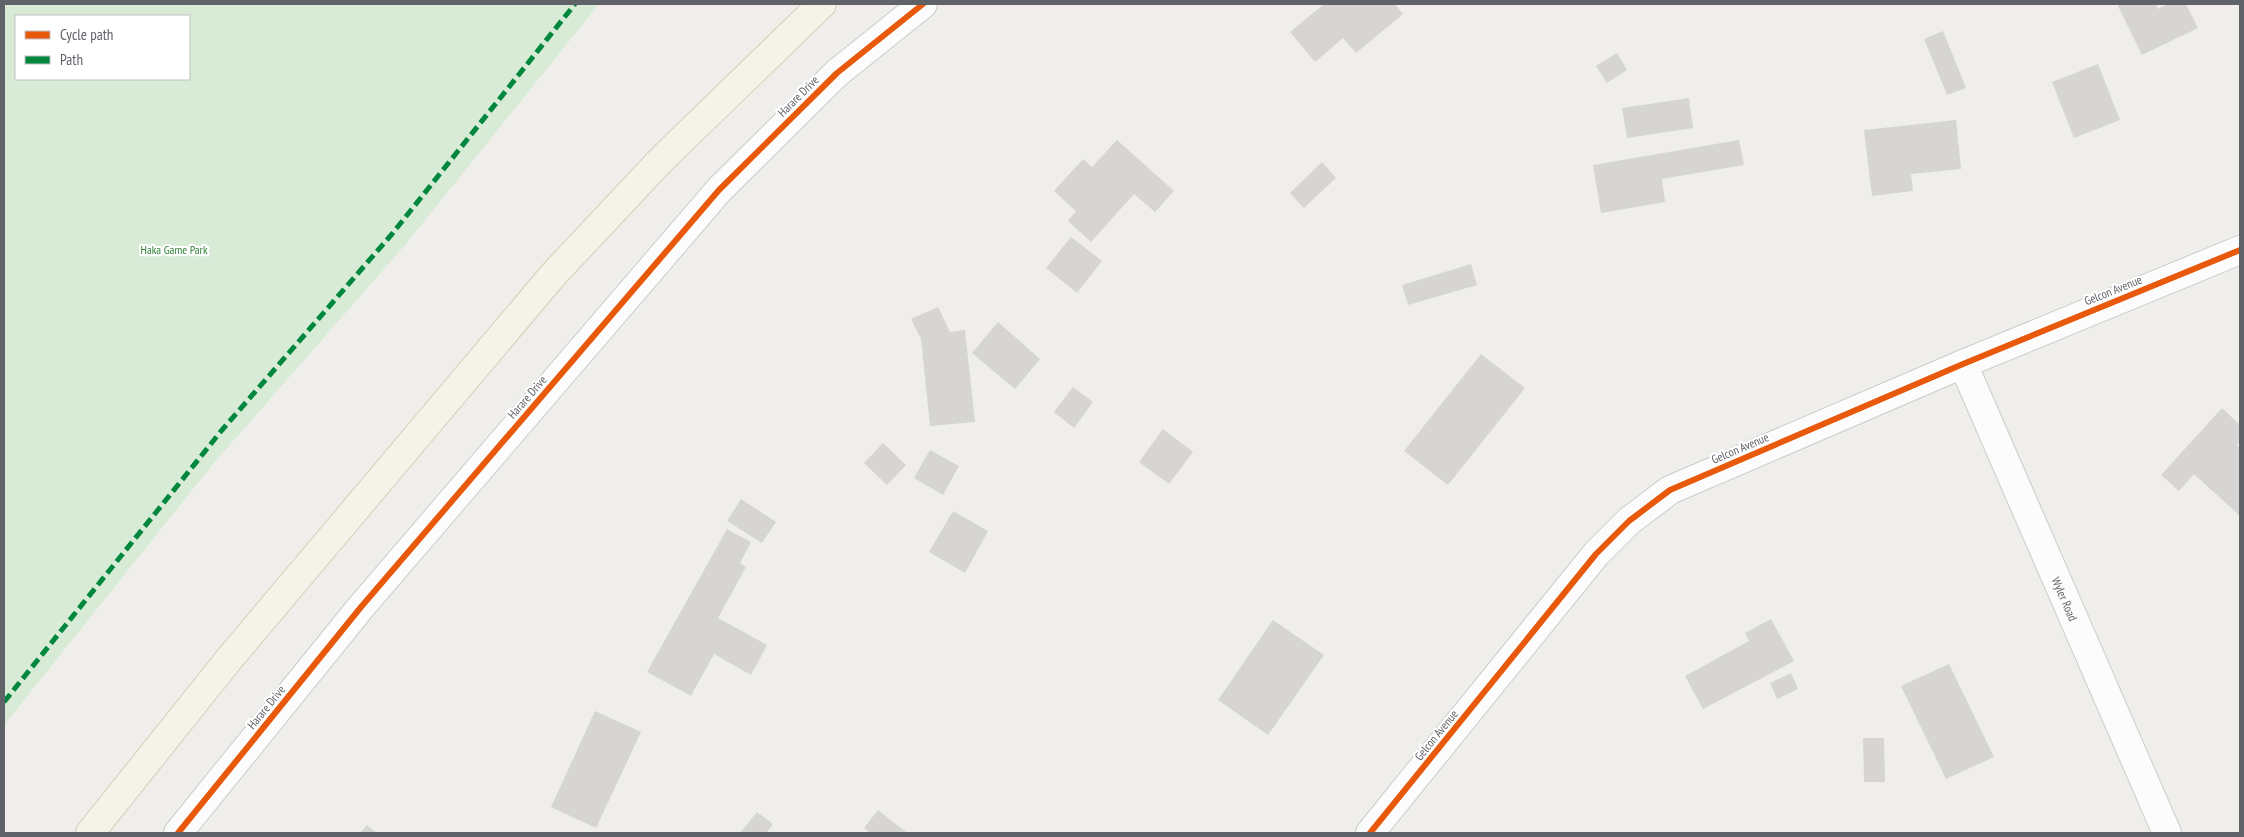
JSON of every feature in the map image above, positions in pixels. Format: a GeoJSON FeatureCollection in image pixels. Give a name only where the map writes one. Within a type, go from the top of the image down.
{"type":"FeatureCollection","features":[{"type":"Feature","properties":{"kind":"main road"},"geometry":{"type":"LineString","coordinates":[[90,833],[230,658],[553,275],[661,160],[822,4]]}},
{"type":"Feature","properties":{"kind":"street","name":"Harare Drive"},"geometry":{"type":"LineString","coordinates":[[178,833],[360,607],[719,190],[837,73],[923,4]]}},
{"type":"Feature","properties":{"kind":"street","name":"Gelcon Avenue"},"geometry":{"type":"LineString","coordinates":[[1370,833],[1596,554],[1629,521],[1670,490],[1964,364],[2240,250]]}},
{"type":"Feature","properties":{"kind":"street","name":"Wyler Road"},"geometry":{"type":"LineString","coordinates":[[1964,364],[2167,833]]}},
{"type":"Feature","properties":{"kind":"green space","name":"Haka Game Park"},"geometry":{"type":"Polygon","coordinates":[[[4,4],[599,4],[405,245],[213,464],[4,725],[4,4]]]}},
{"type":"Feature","properties":{"kind":"building"},"geometry":{"type":"Polygon","coordinates":[[[1324,4],[1395,4],[1403,14],[1356,53],[1343,38],[1315,62],[1290,32],[1324,4]]]}},
{"type":"Feature","properties":{"kind":"building"},"geometry":{"type":"Polygon","coordinates":[[[2117,4],[2156,4],[2158,9],[2168,4],[2186,4],[2198,28],[2142,55],[2117,4]]]}},
{"type":"Feature","properties":{"kind":"building"},"geometry":{"type":"Polygon","coordinates":[[[1943,31],[1966,88],[1947,95],[1924,39],[1943,31]]]}},
{"type":"Feature","properties":{"kind":"building"},"geometry":{"type":"Polygon","coordinates":[[[1617,53],[1627,70],[1607,83],[1596,66],[1617,53]]]}},
{"type":"Feature","properties":{"kind":"building"},"geometry":{"type":"Polygon","coordinates":[[[2098,64],[2120,120],[2074,138],[2052,82],[2098,64]]]}},
{"type":"Feature","properties":{"kind":"building"},"geometry":{"type":"Polygon","coordinates":[[[1689,98],[1693,128],[1627,138],[1622,108],[1689,98]]]}},
{"type":"Feature","properties":{"kind":"building"},"geometry":{"type":"Polygon","coordinates":[[[1956,120],[1961,169],[1911,174],[1913,191],[1872,196],[1864,130],[1956,120]]]}},
{"type":"Feature","properties":{"kind":"building"},"geometry":{"type":"Polygon","coordinates":[[[1117,140],[1174,191],[1155,212],[1134,194],[1091,242],[1068,221],[1076,211],[1054,191],[1083,159],[1092,167],[1117,140]]]}},
{"type":"Feature","properties":{"kind":"building"},"geometry":{"type":"Polygon","coordinates":[[[1739,140],[1744,165],[1662,179],[1665,202],[1601,213],[1593,165],[1739,140]]]}},
{"type":"Feature","properties":{"kind":"building"},"geometry":{"type":"Polygon","coordinates":[[[1322,162],[1336,178],[1304,208],[1290,193],[1322,162]]]}},
{"type":"Feature","properties":{"kind":"building"},"geometry":{"type":"Polygon","coordinates":[[[1071,237],[1102,261],[1077,293],[1046,268],[1071,237]]]}},
{"type":"Feature","properties":{"kind":"building"},"geometry":{"type":"Polygon","coordinates":[[[1471,264],[1477,285],[1408,305],[1402,285],[1471,264]]]}},
{"type":"Feature","properties":{"kind":"building"},"geometry":{"type":"Polygon","coordinates":[[[938,307],[950,332],[965,330],[975,422],[930,426],[921,339],[911,319],[938,307]]]}},
{"type":"Feature","properties":{"kind":"building"},"geometry":{"type":"Polygon","coordinates":[[[998,322],[1040,359],[1015,389],[972,353],[998,322]]]}},
{"type":"Feature","properties":{"kind":"building"},"geometry":{"type":"Polygon","coordinates":[[[1481,354],[1525,388],[1448,485],[1404,451],[1481,354]]]}},
{"type":"Feature","properties":{"kind":"building"},"geometry":{"type":"Polygon","coordinates":[[[1073,387],[1093,402],[1074,428],[1054,412],[1073,387]]]}},
{"type":"Feature","properties":{"kind":"building"},"geometry":{"type":"Polygon","coordinates":[[[2222,408],[2240,425],[2240,441],[2237,445],[2240,448],[2240,516],[2194,474],[2179,491],[2161,475],[2222,408]]]}},
{"type":"Feature","properties":{"kind":"building"},"geometry":{"type":"Polygon","coordinates":[[[1163,429],[1193,452],[1169,484],[1139,462],[1163,429]]]}},
{"type":"Feature","properties":{"kind":"building"},"geometry":{"type":"Polygon","coordinates":[[[883,443],[906,465],[887,485],[864,463],[883,443]]]}},
{"type":"Feature","properties":{"kind":"building"},"geometry":{"type":"Polygon","coordinates":[[[930,450],[959,466],[943,495],[914,478],[930,450]]]}},
{"type":"Feature","properties":{"kind":"building"},"geometry":{"type":"Polygon","coordinates":[[[741,499],[776,522],[762,543],[727,521],[741,499]]]}},
{"type":"Feature","properties":{"kind":"building"},"geometry":{"type":"Polygon","coordinates":[[[953,511],[988,531],[965,573],[929,552],[953,511]]]}},
{"type":"Feature","properties":{"kind":"building"},"geometry":{"type":"Polygon","coordinates":[[[727,529],[751,542],[740,563],[746,567],[718,618],[767,645],[751,675],[714,654],[691,696],[647,672],[727,529]]]}},
{"type":"Feature","properties":{"kind":"building"},"geometry":{"type":"Polygon","coordinates":[[[1771,619],[1794,661],[1703,709],[1685,676],[1749,641],[1745,633],[1771,619]]]}},
{"type":"Feature","properties":{"kind":"building"},"geometry":{"type":"Polygon","coordinates":[[[1273,620],[1324,655],[1268,735],[1218,700],[1273,620]]]}},
{"type":"Feature","properties":{"kind":"building"},"geometry":{"type":"Polygon","coordinates":[[[1949,664],[1994,757],[1946,779],[1901,686],[1949,664]]]}},
{"type":"Feature","properties":{"kind":"building"},"geometry":{"type":"Polygon","coordinates":[[[1791,673],[1798,689],[1777,699],[1770,683],[1791,673]]]}},
{"type":"Feature","properties":{"kind":"building"},"geometry":{"type":"Polygon","coordinates":[[[595,711],[641,732],[596,828],[551,807],[595,711]]]}},
{"type":"Feature","properties":{"kind":"building"},"geometry":{"type":"Polygon","coordinates":[[[1863,738],[1884,738],[1885,782],[1864,782],[1863,738]]]}},
{"type":"Feature","properties":{"kind":"building"},"geometry":{"type":"Polygon","coordinates":[[[878,810],[906,832],[870,833],[864,828],[878,810]]]}},
{"type":"Feature","properties":{"kind":"building"},"geometry":{"type":"Polygon","coordinates":[[[757,812],[773,824],[766,833],[740,833],[757,812]]]}},
{"type":"Feature","properties":{"kind":"building"},"geometry":{"type":"Polygon","coordinates":[[[367,825],[377,833],[360,833],[367,825]]]}},
{"type":"Feature","properties":{"kind":"marked path"},"geometry":{"type":"LineString","coordinates":[[4,702],[222,430],[392,234],[575,4]]}},
{"type":"Feature","properties":{"kind":"cycle path"},"geometry":{"type":"LineString","coordinates":[[178,833],[361,607],[719,190],[837,73],[923,4]]}},
{"type":"Feature","properties":{"kind":"cycle path"},"geometry":{"type":"LineString","coordinates":[[1370,833],[1596,554],[1629,521],[1670,490],[1963,364],[2240,250]]}}]}
